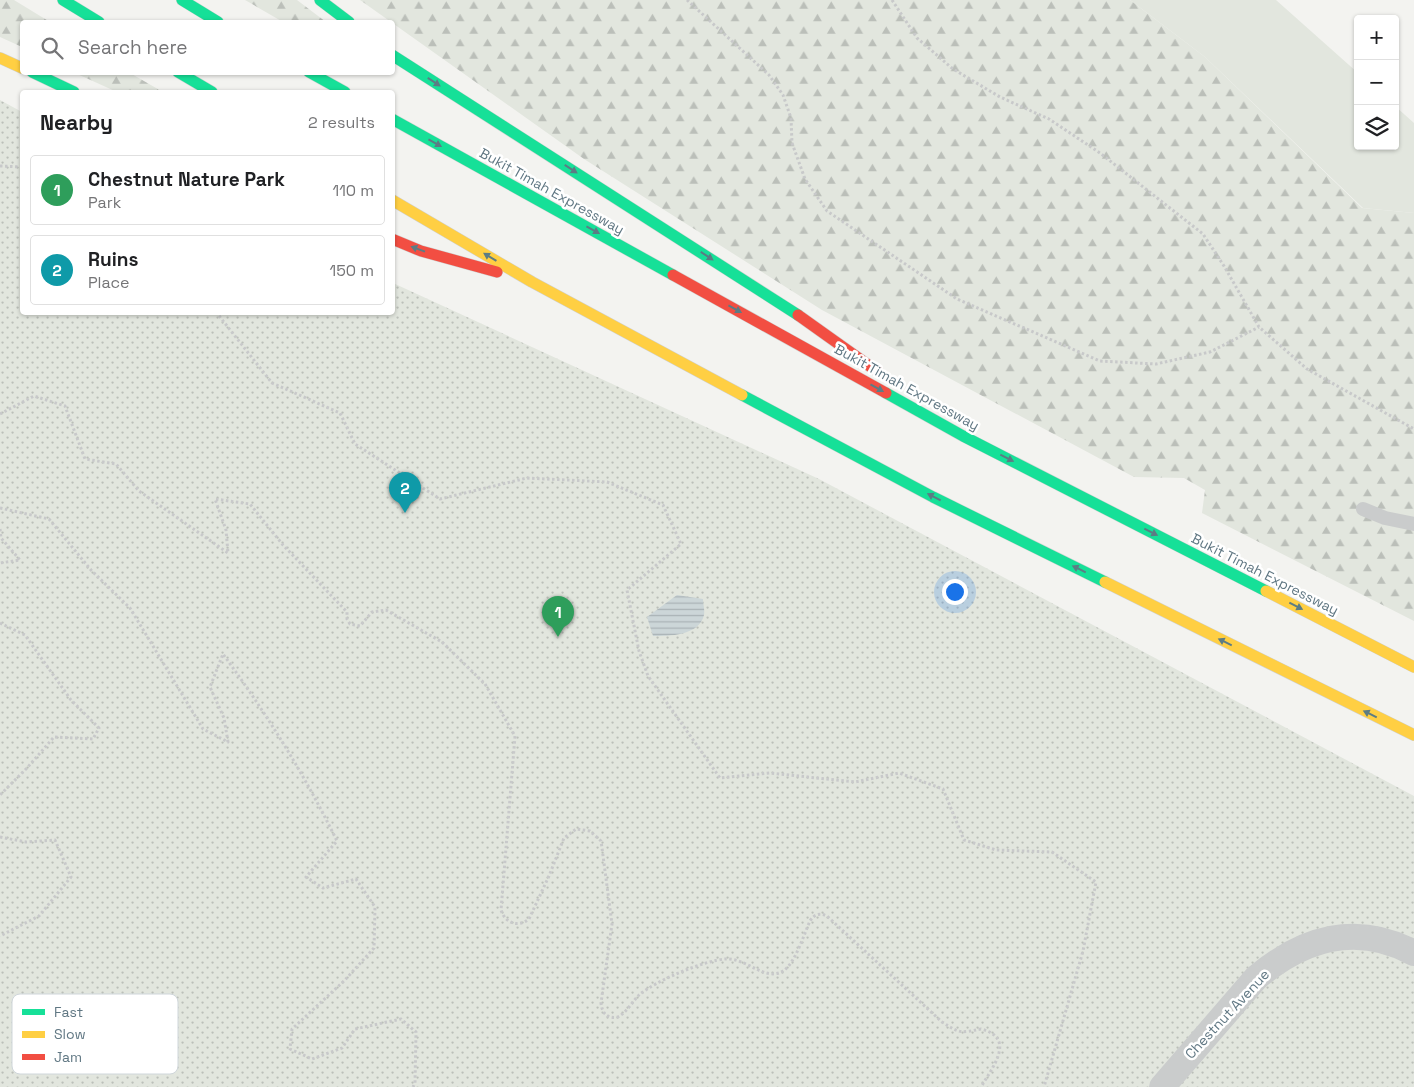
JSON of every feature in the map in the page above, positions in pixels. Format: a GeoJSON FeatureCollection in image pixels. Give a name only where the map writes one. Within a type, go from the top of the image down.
{"type":"FeatureCollection","features":[{"type":"Feature","properties":{"kind":"highway"},"geometry":{"type":"LineString","coordinates":[[63,0],[96,20]]}},
{"type":"Feature","properties":{"kind":"highway"},"geometry":{"type":"LineString","coordinates":[[182,0],[215,20]]}},
{"type":"Feature","properties":{"kind":"highway"},"geometry":{"type":"LineString","coordinates":[[320,0],[347,20]]}},
{"type":"Feature","properties":{"kind":"highway"},"geometry":{"type":"LineString","coordinates":[[395,57],[813,324],[963,436]]}},
{"type":"Feature","properties":{"kind":"highway"},"geometry":{"type":"LineString","coordinates":[[0,58],[20,67]]}},
{"type":"Feature","properties":{"kind":"highway"},"geometry":{"type":"LineString","coordinates":[[38,75],[70,90]]}},
{"type":"Feature","properties":{"kind":"highway"},"geometry":{"type":"LineString","coordinates":[[183,75],[209,90]]}},
{"type":"Feature","properties":{"kind":"highway"},"geometry":{"type":"LineString","coordinates":[[314,75],[341,90]]}},
{"type":"Feature","properties":{"kind":"highway","name":"Bukit Timah Expressway"},"geometry":{"type":"LineString","coordinates":[[395,121],[963,436],[1414,666]]}},
{"type":"Feature","properties":{"kind":"highway"},"geometry":{"type":"LineString","coordinates":[[395,202],[532,282],[933,497],[1414,735]]}},
{"type":"Feature","properties":{"kind":"highway"},"geometry":{"type":"LineString","coordinates":[[395,240],[421,251],[532,282]]}},
{"type":"Feature","properties":{"kind":"street","name":"Chestnut Avenue"},"geometry":{"type":"LineString","coordinates":[[1162,1087],[1256,978],[1273,964],[1291,954],[1321,940],[1364,936],[1385,940],[1414,953]]}},
{"type":"Feature","properties":{"kind":"lane"},"geometry":{"type":"LineString","coordinates":[[1362,509],[1385,518],[1414,524]]}},
{"type":"Feature","properties":{"kind":"path"},"geometry":{"type":"LineString","coordinates":[[687,0],[769,75],[783,95],[791,118],[792,143],[805,179],[827,211],[956,299],[1100,361],[1156,364],[1210,352],[1259,327]]}},
{"type":"Feature","properties":{"kind":"path"},"geometry":{"type":"LineString","coordinates":[[892,0],[917,38],[953,69],[1000,97],[1049,118],[1100,153],[1202,234],[1224,266],[1259,327],[1307,368],[1414,429]]}},
{"type":"Feature","properties":{"kind":"path"},"geometry":{"type":"LineString","coordinates":[[0,166],[20,167]]}},
{"type":"Feature","properties":{"kind":"path"},"geometry":{"type":"LineString","coordinates":[[218,315],[272,383],[340,412],[355,444],[440,499],[527,478],[607,482],[663,505],[681,544],[627,590],[639,651],[648,676],[720,778],[770,773],[855,782],[900,773],[943,789],[964,840],[996,850],[1052,852],[1096,882],[1083,951],[1044,1087]]}},
{"type":"Feature","properties":{"kind":"path"},"geometry":{"type":"LineString","coordinates":[[0,414],[34,396],[65,406],[84,459],[116,464],[140,491],[228,553],[226,530],[215,499],[250,504],[282,545],[347,612],[347,619],[350,624],[360,626],[372,612],[386,610],[442,642],[473,672],[485,684],[515,736],[502,915],[509,922],[515,924],[524,922],[529,918],[550,876],[564,838],[576,829],[590,831],[596,835],[602,848],[612,924],[601,1003],[602,1012],[606,1015],[618,1018],[639,995],[661,981],[719,960],[732,959],[746,962],[770,974],[782,972],[791,962],[810,921],[814,916],[821,914],[828,917],[942,1022],[954,1030],[968,1033],[981,1029],[994,1034],[998,1039],[1000,1052],[981,1087]]}},
{"type":"Feature","properties":{"kind":"path"},"geometry":{"type":"LineString","coordinates":[[0,508],[49,519],[91,570],[130,608],[202,729],[228,742],[224,718],[210,687],[224,654],[266,713],[297,763],[337,841],[306,877],[323,888],[356,878],[375,907],[374,948],[344,981],[292,1029],[290,1049],[312,1059],[342,1048],[355,1029],[401,1019],[416,1032],[416,1083],[413,1087]]}},
{"type":"Feature","properties":{"kind":"path"},"geometry":{"type":"LineString","coordinates":[[0,529],[1,538],[20,560],[0,563]]}},
{"type":"Feature","properties":{"kind":"path"},"geometry":{"type":"LineString","coordinates":[[0,623],[25,635],[71,700],[99,728],[93,739],[54,737],[0,795]]}},
{"type":"Feature","properties":{"kind":"path"},"geometry":{"type":"LineString","coordinates":[[0,837],[26,842],[55,840],[70,877],[38,916],[0,936]]}},
{"type":"Feature","properties":{"kind":"green space"},"geometry":{"type":"Polygon","coordinates":[[[0,0],[14,0],[47,20],[20,20],[20,46],[0,37],[0,0]]]}},
{"type":"Feature","properties":{"kind":"green space"},"geometry":{"type":"Polygon","coordinates":[[[245,0],[297,0],[323,20],[280,20],[245,0]]]}},
{"type":"Feature","properties":{"kind":"green space"},"geometry":{"type":"Polygon","coordinates":[[[360,0],[1130,0],[1205,57],[1362,208],[1414,213],[1414,621],[1202,513],[1205,490],[1184,478],[1134,477],[822,310],[584,159],[395,25],[395,20],[388,20],[360,0]]]}},
{"type":"Feature","properties":{"kind":"green space"},"geometry":{"type":"Polygon","coordinates":[[[1130,0],[1276,0],[1354,69],[1354,150],[1399,150],[1399,110],[1414,123],[1414,213],[1363,208],[1205,57],[1130,0]]]}},
{"type":"Feature","properties":{"kind":"green space"},"geometry":{"type":"Polygon","coordinates":[[[79,75],[133,75],[160,90],[113,90],[79,75]]]}},
{"type":"Feature","properties":{"kind":"green space"},"geometry":{"type":"Polygon","coordinates":[[[0,100],[20,111],[20,315],[395,315],[395,284],[819,479],[1414,796],[1414,1087],[0,1087],[0,100]]]}},
{"type":"Feature","properties":{"kind":"shaded area"},"geometry":{"type":"Polygon","coordinates":[[[677,595],[703,599],[704,615],[701,622],[690,631],[667,636],[653,636],[647,617],[677,595]]]}},
{"type":"Feature","properties":{"kind":"traffic: fast"},"geometry":{"type":"LineString","coordinates":[[63,0],[96,20]]}},
{"type":"Feature","properties":{"kind":"traffic: fast"},"geometry":{"type":"LineString","coordinates":[[182,0],[215,20]]}},
{"type":"Feature","properties":{"kind":"traffic: fast"},"geometry":{"type":"LineString","coordinates":[[320,0],[346,20]]}},
{"type":"Feature","properties":{"kind":"traffic: fast"},"geometry":{"type":"LineString","coordinates":[[395,57],[798,315]]}},
{"type":"Feature","properties":{"kind":"traffic: fast"},"geometry":{"type":"LineString","coordinates":[[38,75],[70,90]]}},
{"type":"Feature","properties":{"kind":"traffic: fast"},"geometry":{"type":"LineString","coordinates":[[183,75],[209,90]]}},
{"type":"Feature","properties":{"kind":"traffic: fast"},"geometry":{"type":"LineString","coordinates":[[314,75],[341,90]]}},
{"type":"Feature","properties":{"kind":"traffic: fast"},"geometry":{"type":"LineString","coordinates":[[395,121],[673,275]]}},
{"type":"Feature","properties":{"kind":"traffic: fast"},"geometry":{"type":"LineString","coordinates":[[886,393],[963,436],[1266,591]]}},
{"type":"Feature","properties":{"kind":"traffic: fast"},"geometry":{"type":"LineString","coordinates":[[742,395],[933,497],[1105,582]]}},
{"type":"Feature","properties":{"kind":"traffic: slow"},"geometry":{"type":"LineString","coordinates":[[0,58],[20,67]]}},
{"type":"Feature","properties":{"kind":"traffic: slow"},"geometry":{"type":"LineString","coordinates":[[395,202],[532,282],[742,395]]}},
{"type":"Feature","properties":{"kind":"traffic: slow"},"geometry":{"type":"LineString","coordinates":[[1105,582],[1414,735]]}},
{"type":"Feature","properties":{"kind":"traffic: slow"},"geometry":{"type":"LineString","coordinates":[[1266,591],[1414,667]]}},
{"type":"Feature","properties":{"kind":"traffic: jam"},"geometry":{"type":"LineString","coordinates":[[395,240],[421,251],[497,272]]}},
{"type":"Feature","properties":{"kind":"traffic: jam"},"geometry":{"type":"LineString","coordinates":[[673,275],[886,393]]}},
{"type":"Feature","properties":{"kind":"traffic: jam"},"geometry":{"type":"LineString","coordinates":[[798,315],[878,372]]}},
{"type":"Feature","properties":{"kind":"place","name":"Ruins"},"geometry":{"type":"Point","coordinates":[405,513]}},
{"type":"Feature","properties":{"kind":"place","name":"Chestnut Nature Park"},"geometry":{"type":"Point","coordinates":[558,637]}}]}
